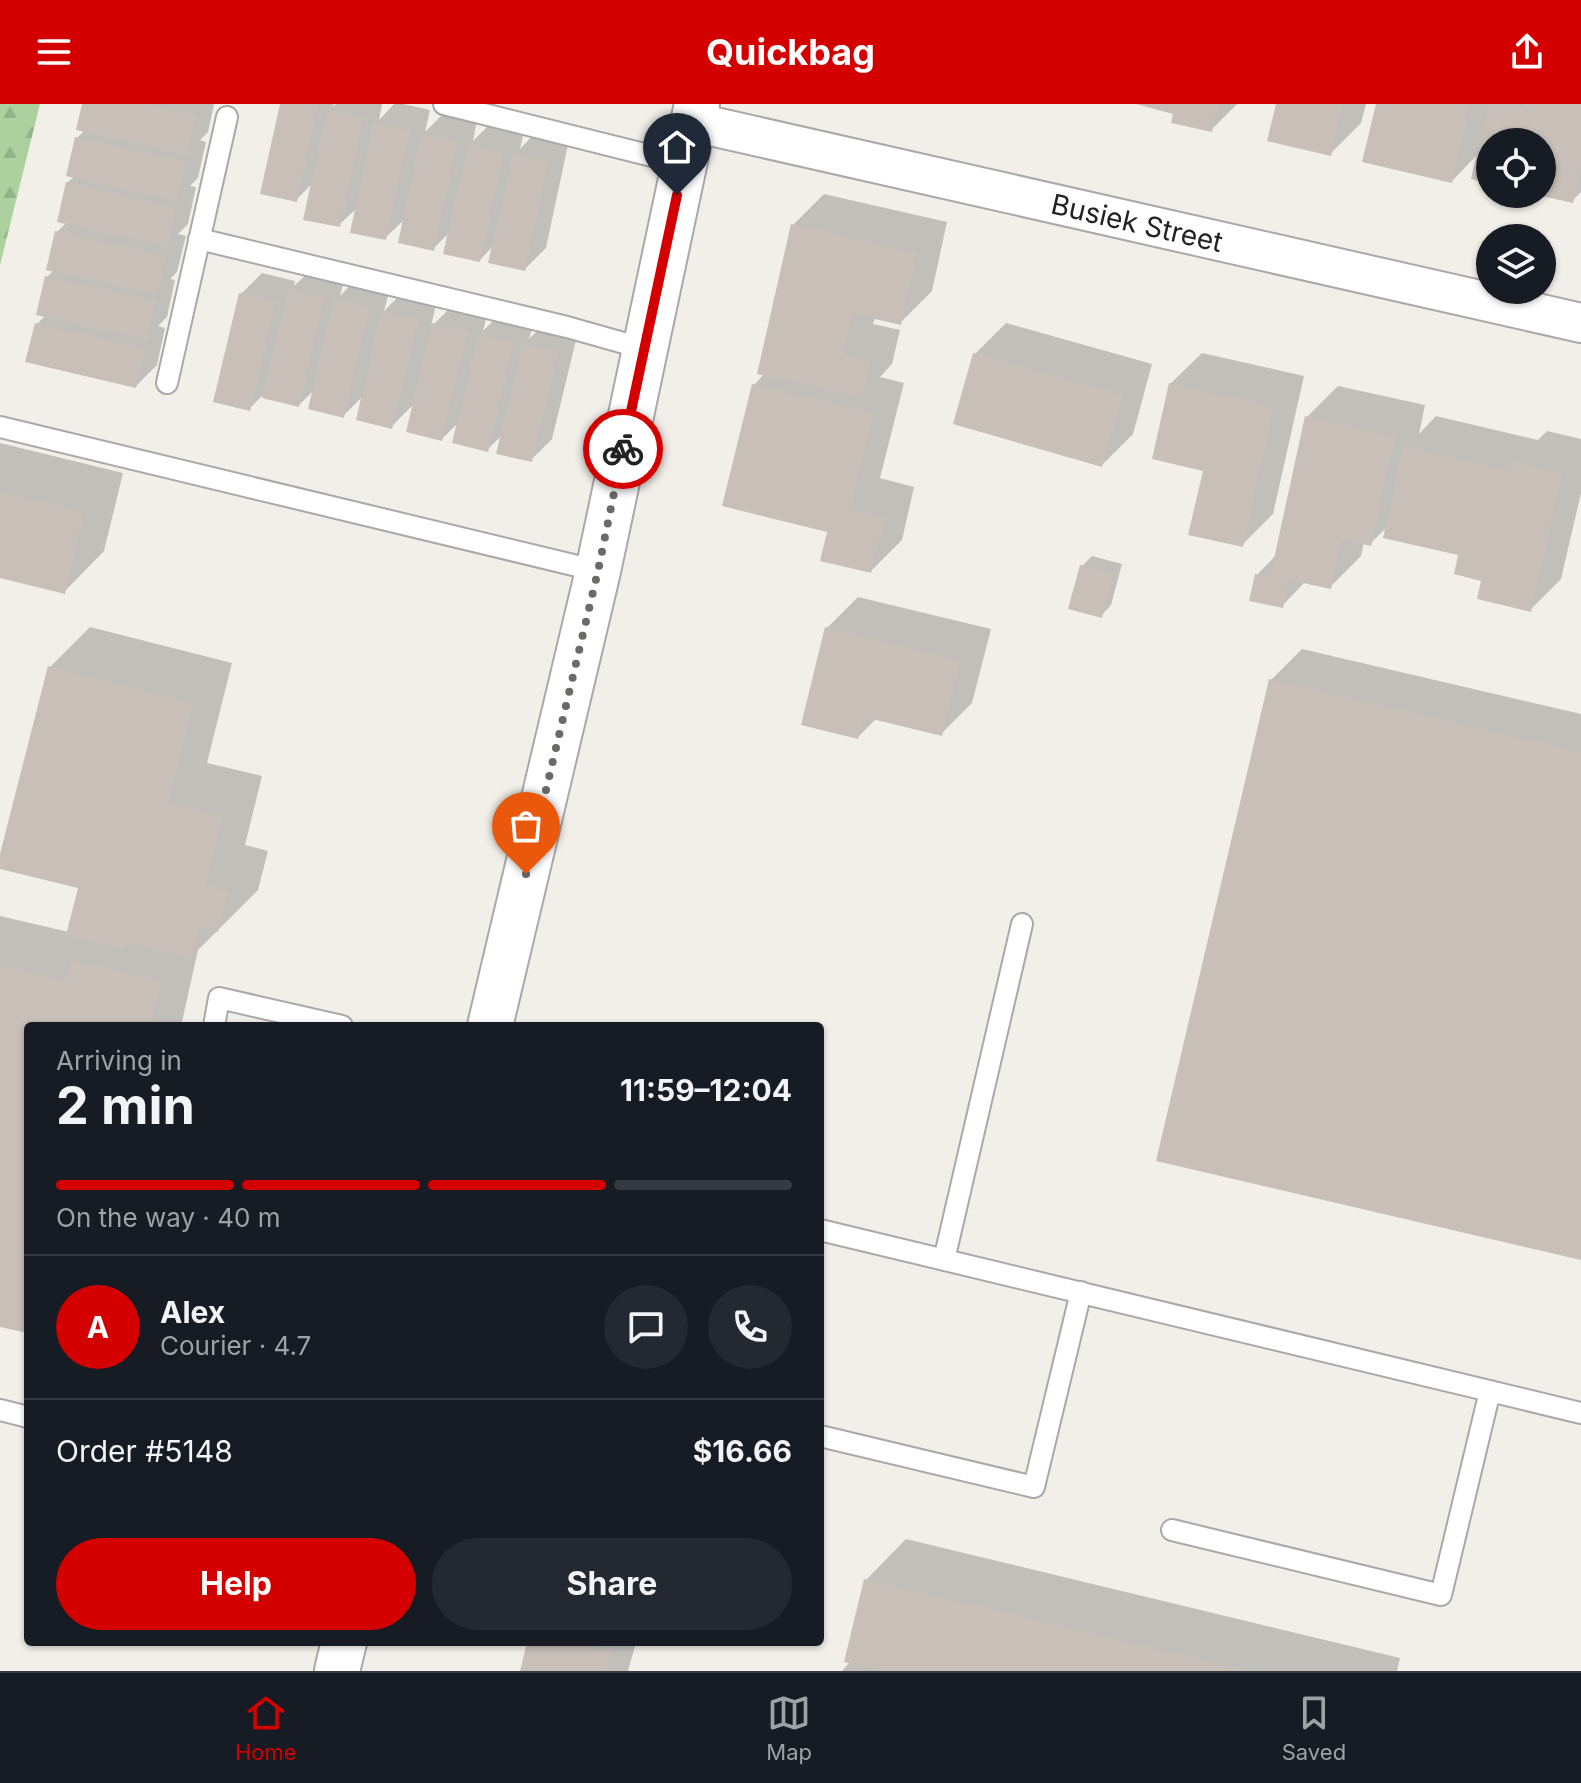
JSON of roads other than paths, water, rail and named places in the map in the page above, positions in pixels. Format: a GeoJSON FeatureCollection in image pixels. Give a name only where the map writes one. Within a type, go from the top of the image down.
{"type":"FeatureCollection","features":[{"type":"Feature","properties":{"kind":"street"},"geometry":{"type":"LineString","coordinates":[[491,1022],[598,571],[695,113]]}},
{"type":"Feature","properties":{"kind":"street","name":"Busiek Street"},"geometry":{"type":"LineString","coordinates":[[695,113],[1581,323]]}},
{"type":"Feature","properties":{"kind":"street"},"geometry":{"type":"LineString","coordinates":[[337,1671],[343,1646]]}},
{"type":"Feature","properties":{"kind":"lane"},"geometry":{"type":"LineString","coordinates":[[444,104],[684,164]]}},
{"type":"Feature","properties":{"kind":"lane"},"geometry":{"type":"LineString","coordinates":[[167,383],[227,117]]}},
{"type":"Feature","properties":{"kind":"lane"},"geometry":{"type":"LineString","coordinates":[[199,239],[552,323],[645,349]]}},
{"type":"Feature","properties":{"kind":"lane"},"geometry":{"type":"LineString","coordinates":[[0,427],[598,571]]}},
{"type":"Feature","properties":{"kind":"lane"},"geometry":{"type":"LineString","coordinates":[[944,1260],[1022,924]]}},
{"type":"Feature","properties":{"kind":"lane"},"geometry":{"type":"LineString","coordinates":[[215,1022],[219,998],[324,1022]]}},
{"type":"Feature","properties":{"kind":"lane"},"geometry":{"type":"LineString","coordinates":[[824,1231],[1490,1391],[1580,1406]]}},
{"type":"Feature","properties":{"kind":"lane"},"geometry":{"type":"LineString","coordinates":[[824,1437],[1034,1487],[1081,1292]]}},
{"type":"Feature","properties":{"kind":"lane"},"geometry":{"type":"LineString","coordinates":[[1172,1530],[1441,1595],[1490,1391]]}},
{"type":"Feature","properties":{"kind":"lane"},"geometry":{"type":"LineString","coordinates":[[0,1410],[24,1416]]}}]}
